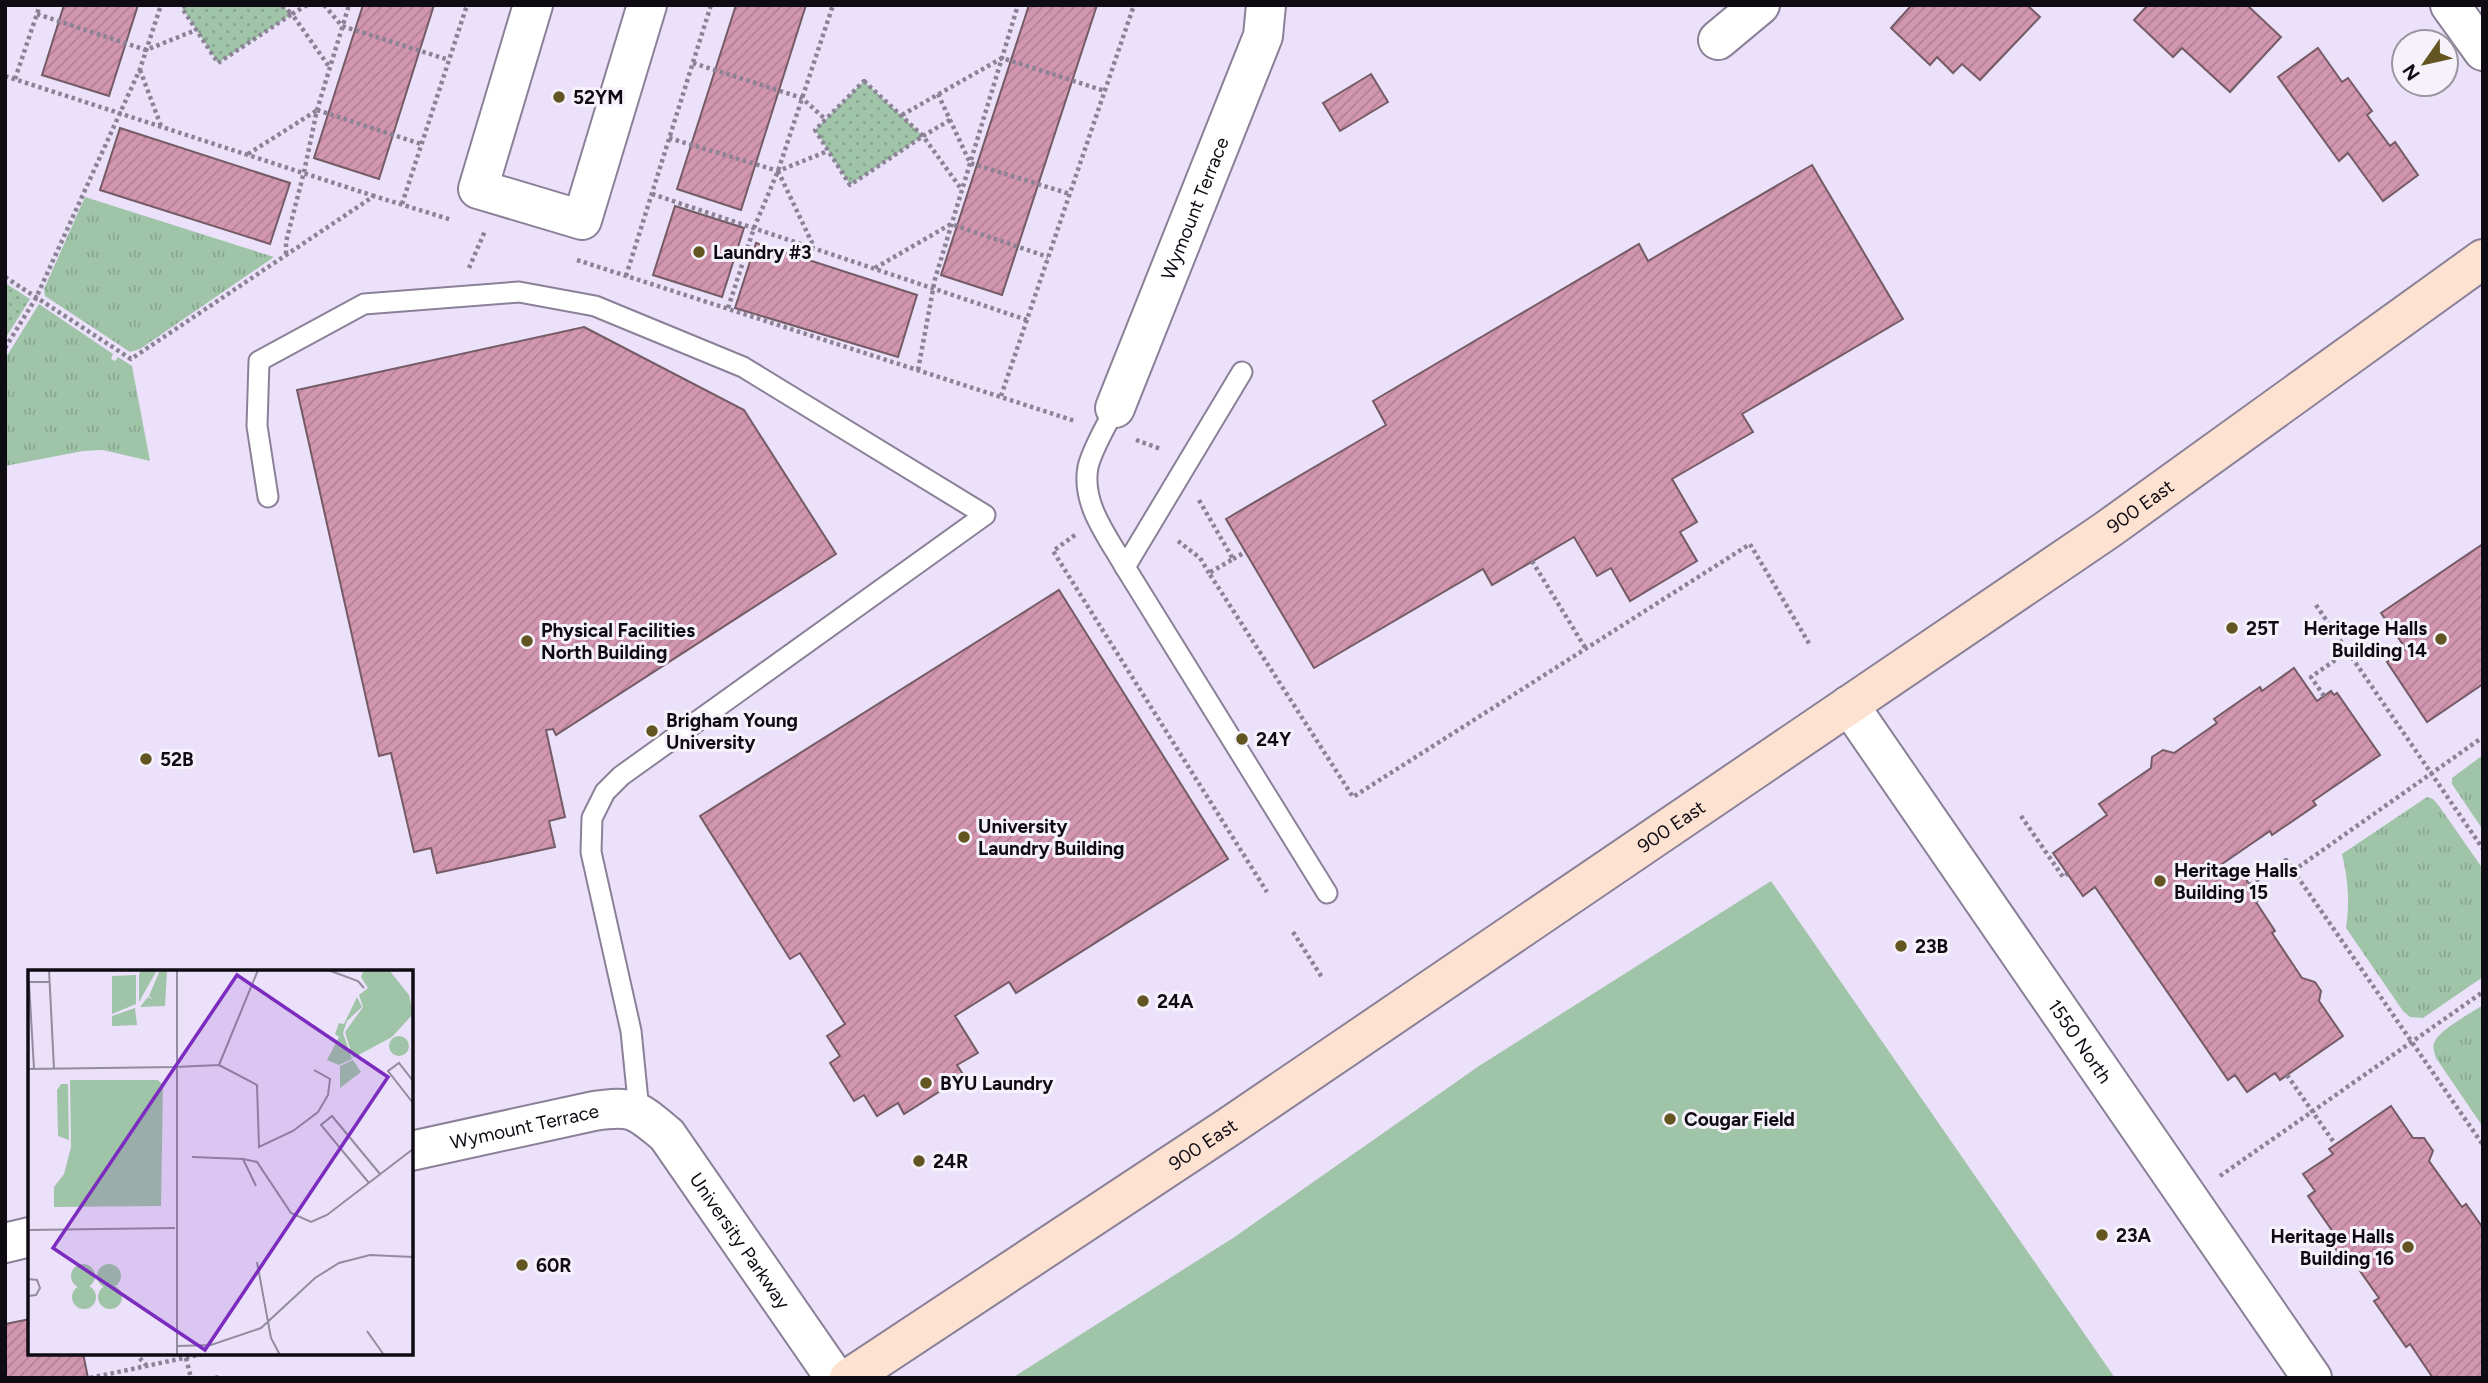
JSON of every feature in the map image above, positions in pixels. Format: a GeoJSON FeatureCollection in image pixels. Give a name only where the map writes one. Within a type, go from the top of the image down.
{"type":"FeatureCollection","features":[{"type":"Feature","properties":{"kind":"main road","name":"900 East"},"geometry":{"type":"LineString","coordinates":[[849,1378],[1230,1126],[2107,530],[2483,259]]}},
{"type":"Feature","properties":{"kind":"street"},"geometry":{"type":"LineString","coordinates":[[533,5],[478,189],[582,220],[646,5]]}},
{"type":"Feature","properties":{"kind":"street","name":"Wymount Terrace"},"geometry":{"type":"LineString","coordinates":[[1115,408],[1263,36],[1266,5]]}},
{"type":"Feature","properties":{"kind":"street"},"geometry":{"type":"LineString","coordinates":[[1718,40],[1760,5]]}},
{"type":"Feature","properties":{"kind":"street"},"geometry":{"type":"LineString","coordinates":[[2450,5],[2483,51]]}},
{"type":"Feature","properties":{"kind":"street","name":"1550 North"},"geometry":{"type":"LineString","coordinates":[[1849,705],[2312,1378]]}},
{"type":"Feature","properties":{"kind":"street","name":"Wymount Terrace"},"geometry":{"type":"LineString","coordinates":[[413,1152],[594,1111],[612,1108],[639,1111]]}},
{"type":"Feature","properties":{"kind":"street","name":"University Parkway"},"geometry":{"type":"LineString","coordinates":[[639,1111],[667,1135],[835,1378]]}},
{"type":"Feature","properties":{"kind":"street"},"geometry":{"type":"LineString","coordinates":[[5,1243],[28,1237]]}},
{"type":"Feature","properties":{"kind":"lane"},"geometry":{"type":"LineString","coordinates":[[268,497],[257,426],[259,361],[364,304],[519,292],[595,306],[743,367],[985,515],[621,776],[604,792],[592,818],[590,852],[631,1031],[639,1111]]}},
{"type":"Feature","properties":{"kind":"lane"},"geometry":{"type":"LineString","coordinates":[[1125,567],[1242,372]]}},
{"type":"Feature","properties":{"kind":"lane"},"geometry":{"type":"LineString","coordinates":[[1115,408],[1088,467],[1088,493],[1096,517],[1327,893]]}},
{"type":"Feature","properties":{"kind":"path"},"geometry":{"type":"LineString","coordinates":[[15,79],[40,5]]}},
{"type":"Feature","properties":{"kind":"path"},"geometry":{"type":"LineString","coordinates":[[5,348],[36,298],[140,69],[161,5]]}},
{"type":"Feature","properties":{"kind":"path"},"geometry":{"type":"LineString","coordinates":[[185,5],[182,8],[218,63],[307,5]]}},
{"type":"Feature","properties":{"kind":"path"},"geometry":{"type":"LineString","coordinates":[[281,5],[292,14],[330,68]]}},
{"type":"Feature","properties":{"kind":"path"},"geometry":{"type":"LineString","coordinates":[[324,5],[342,26],[449,60]]}},
{"type":"Feature","properties":{"kind":"path"},"geometry":{"type":"LineString","coordinates":[[286,255],[286,242],[317,110],[349,5]]}},
{"type":"Feature","properties":{"kind":"path"},"geometry":{"type":"LineString","coordinates":[[402,204],[467,5]]}},
{"type":"Feature","properties":{"kind":"path"},"geometry":{"type":"LineString","coordinates":[[626,276],[711,5]]}},
{"type":"Feature","properties":{"kind":"path"},"geometry":{"type":"LineString","coordinates":[[728,309],[754,228],[778,172],[834,5]]}},
{"type":"Feature","properties":{"kind":"path"},"geometry":{"type":"LineString","coordinates":[[918,370],[933,287],[1018,5]]}},
{"type":"Feature","properties":{"kind":"path"},"geometry":{"type":"LineString","coordinates":[[1001,396],[1132,6]]}},
{"type":"Feature","properties":{"kind":"path"},"geometry":{"type":"LineString","coordinates":[[37,14],[146,50],[196,30]]}},
{"type":"Feature","properties":{"kind":"path"},"geometry":{"type":"LineString","coordinates":[[902,116],[1002,58],[1105,91]]}},
{"type":"Feature","properties":{"kind":"path"},"geometry":{"type":"LineString","coordinates":[[693,63],[802,98],[825,120]]}},
{"type":"Feature","properties":{"kind":"path"},"geometry":{"type":"LineString","coordinates":[[140,69],[161,126]]}},
{"type":"Feature","properties":{"kind":"path"},"geometry":{"type":"LineString","coordinates":[[5,76],[374,196]]}},
{"type":"Feature","properties":{"kind":"path"},"geometry":{"type":"LineString","coordinates":[[950,120],[923,136],[850,185],[814,130],[864,81],[923,136],[962,190]]}},
{"type":"Feature","properties":{"kind":"path"},"geometry":{"type":"LineString","coordinates":[[938,94],[970,163],[1070,194]]}},
{"type":"Feature","properties":{"kind":"path"},"geometry":{"type":"LineString","coordinates":[[317,110],[422,144]]}},
{"type":"Feature","properties":{"kind":"path"},"geometry":{"type":"LineString","coordinates":[[248,154],[317,110]]}},
{"type":"Feature","properties":{"kind":"path"},"geometry":{"type":"LineString","coordinates":[[669,138],[778,172],[828,151]]}},
{"type":"Feature","properties":{"kind":"path"},"geometry":{"type":"LineString","coordinates":[[778,172],[814,248]]}},
{"type":"Feature","properties":{"kind":"path"},"geometry":{"type":"LineString","coordinates":[[652,194],[1027,320]]}},
{"type":"Feature","properties":{"kind":"path"},"geometry":{"type":"LineString","coordinates":[[875,268],[951,224],[1048,257]]}},
{"type":"Feature","properties":{"kind":"path"},"geometry":{"type":"LineString","coordinates":[[5,277],[131,359]]}},
{"type":"Feature","properties":{"kind":"path"},"geometry":{"type":"LineString","coordinates":[[1143,443],[1154,447]]}},
{"type":"Feature","properties":{"kind":"path"},"geometry":{"type":"LineString","coordinates":[[1203,489],[1198,500],[1233,559]]}},
{"type":"Feature","properties":{"kind":"path"},"geometry":{"type":"LineString","coordinates":[[1076,531],[1076,534],[1054,551],[1267,892]]}},
{"type":"Feature","properties":{"kind":"path"},"geometry":{"type":"LineString","coordinates":[[1178,541],[1200,558],[1353,797],[1750,544],[1810,645]]}},
{"type":"Feature","properties":{"kind":"path"},"geometry":{"type":"LineString","coordinates":[[1209,573],[1245,552]]}},
{"type":"Feature","properties":{"kind":"path"},"geometry":{"type":"LineString","coordinates":[[1532,561],[1586,649]]}},
{"type":"Feature","properties":{"kind":"path"},"geometry":{"type":"LineString","coordinates":[[2316,606],[2483,849]]}},
{"type":"Feature","properties":{"kind":"path"},"geometry":{"type":"LineString","coordinates":[[2324,696],[2311,677],[2347,652]]}},
{"type":"Feature","properties":{"kind":"path"},"geometry":{"type":"LineString","coordinates":[[2293,871],[2483,737]]}},
{"type":"Feature","properties":{"kind":"path"},"geometry":{"type":"LineString","coordinates":[[2021,816],[2063,877],[2067,874]]}},
{"type":"Feature","properties":{"kind":"path"},"geometry":{"type":"LineString","coordinates":[[2250,885],[2286,860],[2483,1145]]}},
{"type":"Feature","properties":{"kind":"path"},"geometry":{"type":"LineString","coordinates":[[1293,932],[1323,979]]}},
{"type":"Feature","properties":{"kind":"path"},"geometry":{"type":"LineString","coordinates":[[2216,1180],[2483,992]]}},
{"type":"Feature","properties":{"kind":"path"},"geometry":{"type":"LineString","coordinates":[[2287,1075],[2335,1144]]}},
{"type":"Feature","properties":{"kind":"path"},"geometry":{"type":"LineString","coordinates":[[137,1355],[146,1366]]}},
{"type":"Feature","properties":{"kind":"path"},"geometry":{"type":"LineString","coordinates":[[90,1378],[199,1355]]}},
{"type":"Feature","properties":{"kind":"path"},"geometry":{"type":"LineString","coordinates":[[186,1358],[191,1378]]}},
{"type":"Feature","properties":{"kind":"green space"},"geometry":{"type":"Polygon","coordinates":[[[185,5],[281,5],[292,14],[218,63],[182,8],[185,5]]]}},
{"type":"Feature","properties":{"kind":"green space"},"geometry":{"type":"Polygon","coordinates":[[[864,81],[923,136],[850,185],[815,130],[864,81]]]}},
{"type":"Feature","properties":{"kind":"green space"},"geometry":{"type":"Polygon","coordinates":[[[85,197],[274,257],[140,349],[130,352],[45,296],[44,289],[85,197]]]}},
{"type":"Feature","properties":{"kind":"green space"},"geometry":{"type":"Polygon","coordinates":[[[5,283],[30,299],[5,339],[5,283]]]}},
{"type":"Feature","properties":{"kind":"green space"},"geometry":{"type":"Polygon","coordinates":[[[39,304],[113,354],[111,359],[115,361],[118,357],[132,366],[150,461],[103,450],[83,451],[5,466],[5,359],[39,304]]]}},
{"type":"Feature","properties":{"kind":"green space"},"geometry":{"type":"Polygon","coordinates":[[[2483,755],[2483,830],[2452,784],[2452,778],[2483,755]]]}},
{"type":"Feature","properties":{"kind":"green space"},"geometry":{"type":"Polygon","coordinates":[[[2427,797],[2439,806],[2483,869],[2483,977],[2423,1018],[2410,1017],[2403,1011],[2346,928],[2348,891],[2342,854],[2427,797]]]}},
{"type":"Feature","properties":{"kind":"green space","name":"Cougar Field"},"geometry":{"type":"Polygon","coordinates":[[[1771,881],[2115,1378],[1012,1378],[1233,1238],[1479,1066],[1771,881]]]}},
{"type":"Feature","properties":{"kind":"green space"},"geometry":{"type":"Polygon","coordinates":[[[2483,1005],[2483,1127],[2436,1058],[2433,1047],[2443,1031],[2483,1005]]]}},
{"type":"Feature","properties":{"kind":"building"},"geometry":{"type":"Polygon","coordinates":[[[64,5],[138,5],[109,96],[42,75],[64,5]]]}},
{"type":"Feature","properties":{"kind":"building"},"geometry":{"type":"Polygon","coordinates":[[[363,5],[434,5],[379,179],[314,158],[363,5]]]}},
{"type":"Feature","properties":{"kind":"building"},"geometry":{"type":"Polygon","coordinates":[[[736,5],[806,5],[741,210],[677,189],[736,5]]]}},
{"type":"Feature","properties":{"kind":"building"},"geometry":{"type":"Polygon","coordinates":[[[1029,5],[1097,5],[1002,295],[941,275],[1029,5]]]}},
{"type":"Feature","properties":{"kind":"building"},"geometry":{"type":"Polygon","coordinates":[[[1908,5],[2027,5],[2040,17],[1980,80],[1962,64],[1953,73],[1937,57],[1930,65],[1891,28],[1910,7],[1908,5]]]}},
{"type":"Feature","properties":{"kind":"building"},"geometry":{"type":"Polygon","coordinates":[[[2148,5],[2247,5],[2281,37],[2230,92],[2182,48],[2173,57],[2134,20],[2148,5]]]}},
{"type":"Feature","properties":{"kind":"building"},"geometry":{"type":"Polygon","coordinates":[[[2318,48],[2342,82],[2348,78],[2372,111],[2367,115],[2390,146],[2395,142],[2418,175],[2383,201],[2348,153],[2339,161],[2278,77],[2318,48]]]}},
{"type":"Feature","properties":{"kind":"building"},"geometry":{"type":"Polygon","coordinates":[[[1371,74],[1388,102],[1340,131],[1323,103],[1371,74]]]}},
{"type":"Feature","properties":{"kind":"building"},"geometry":{"type":"Polygon","coordinates":[[[120,128],[290,183],[270,244],[100,190],[120,128]]]}},
{"type":"Feature","properties":{"kind":"building"},"geometry":{"type":"Polygon","coordinates":[[[1812,165],[1903,319],[1742,414],[1753,432],[1672,479],[1697,522],[1680,532],[1697,561],[1630,601],[1611,568],[1597,576],[1574,537],[1492,585],[1483,569],[1314,668],[1226,519],[1386,425],[1373,401],[1639,244],[1648,261],[1812,165]]]}},
{"type":"Feature","properties":{"kind":"building","name":"Laundry #3"},"geometry":{"type":"Polygon","coordinates":[[[675,206],[744,228],[722,297],[653,275],[675,206]]]}},
{"type":"Feature","properties":{"kind":"building"},"geometry":{"type":"Polygon","coordinates":[[[756,243],[917,295],[898,357],[735,308],[756,243]]]}},
{"type":"Feature","properties":{"kind":"building","name":"Physical Facilities North Building"},"geometry":{"type":"Polygon","coordinates":[[[584,327],[744,410],[836,554],[556,735],[553,729],[546,730],[565,817],[549,821],[555,847],[437,873],[431,848],[414,852],[391,753],[379,756],[297,390],[584,327]]]}},
{"type":"Feature","properties":{"kind":"building","name":"Heritage Halls Building 14"},"geometry":{"type":"Polygon","coordinates":[[[2483,544],[2483,684],[2427,722],[2387,662],[2406,649],[2381,613],[2483,544]]]}},
{"type":"Feature","properties":{"kind":"building","name":"University Laundry Building"},"geometry":{"type":"Polygon","coordinates":[[[1059,590],[1228,859],[1016,993],[1009,982],[955,1016],[978,1053],[957,1065],[964,1076],[904,1114],[898,1103],[877,1116],[864,1095],[854,1101],[830,1063],[840,1056],[827,1036],[845,1024],[800,953],[790,959],[700,816],[1059,590]]]}},
{"type":"Feature","properties":{"kind":"building","name":"Heritage Halls Building 15"},"geometry":{"type":"Polygon","coordinates":[[[2294,668],[2317,701],[2331,691],[2334,695],[2337,693],[2380,755],[2313,801],[2316,805],[2272,835],[2270,831],[2222,864],[2231,877],[2240,871],[2260,899],[2256,902],[2275,931],[2272,933],[2302,978],[2315,982],[2321,991],[2319,1001],[2343,1036],[2280,1080],[2275,1073],[2247,1092],[2235,1075],[2228,1080],[2095,887],[2083,896],[2053,853],[2107,815],[2099,804],[2151,768],[2152,757],[2163,750],[2174,753],[2217,723],[2214,719],[2260,687],[2262,691],[2294,668]]]}},
{"type":"Feature","properties":{"kind":"building","name":"Heritage Halls Building 16"},"geometry":{"type":"Polygon","coordinates":[[[2391,1106],[2413,1138],[2424,1138],[2433,1151],[2429,1161],[2462,1207],[2466,1204],[2483,1228],[2483,1378],[2433,1378],[2410,1344],[2406,1347],[2374,1301],[2379,1298],[2348,1254],[2338,1252],[2330,1241],[2333,1232],[2308,1196],[2315,1191],[2303,1174],[2333,1154],[2329,1149],[2391,1106]]]}},
{"type":"Feature","properties":{"kind":"building"},"geometry":{"type":"Polygon","coordinates":[[[28,1319],[28,1355],[83,1355],[88,1378],[5,1378],[5,1324],[28,1319]]]}},
{"type":"Feature","properties":{"kind":"place","name":"52YM"},"geometry":{"type":"Point","coordinates":[559,97]}},
{"type":"Feature","properties":{"kind":"place","name":"Laundry #3"},"geometry":{"type":"Point","coordinates":[699,252]}},
{"type":"Feature","properties":{"kind":"place","name":"25T"},"geometry":{"type":"Point","coordinates":[2232,628]}},
{"type":"Feature","properties":{"kind":"place","name":"Heritage Halls Building 14"},"geometry":{"type":"Point","coordinates":[2441,639]}},
{"type":"Feature","properties":{"kind":"place","name":"Physical Facilities North Building"},"geometry":{"type":"Point","coordinates":[527,641]}},
{"type":"Feature","properties":{"kind":"place","name":"Brigham Young University"},"geometry":{"type":"Point","coordinates":[652,731]}},
{"type":"Feature","properties":{"kind":"place","name":"24Y"},"geometry":{"type":"Point","coordinates":[1242,739]}},
{"type":"Feature","properties":{"kind":"place","name":"52B"},"geometry":{"type":"Point","coordinates":[146,759]}},
{"type":"Feature","properties":{"kind":"place","name":"University Laundry Building"},"geometry":{"type":"Point","coordinates":[964,837]}},
{"type":"Feature","properties":{"kind":"place","name":"Heritage Halls Building 15"},"geometry":{"type":"Point","coordinates":[2160,881]}},
{"type":"Feature","properties":{"kind":"place","name":"23B"},"geometry":{"type":"Point","coordinates":[1901,946]}},
{"type":"Feature","properties":{"kind":"place","name":"24A"},"geometry":{"type":"Point","coordinates":[1143,1001]}},
{"type":"Feature","properties":{"kind":"place","name":"BYU Laundry"},"geometry":{"type":"Point","coordinates":[926,1083]}},
{"type":"Feature","properties":{"kind":"place","name":"Cougar Field"},"geometry":{"type":"Point","coordinates":[1670,1119]}},
{"type":"Feature","properties":{"kind":"place","name":"24R"},"geometry":{"type":"Point","coordinates":[919,1161]}},
{"type":"Feature","properties":{"kind":"place","name":"23A"},"geometry":{"type":"Point","coordinates":[2102,1235]}},
{"type":"Feature","properties":{"kind":"place","name":"Heritage Halls Building 16"},"geometry":{"type":"Point","coordinates":[2408,1247]}},
{"type":"Feature","properties":{"kind":"place","name":"60R"},"geometry":{"type":"Point","coordinates":[522,1265]}}]}
